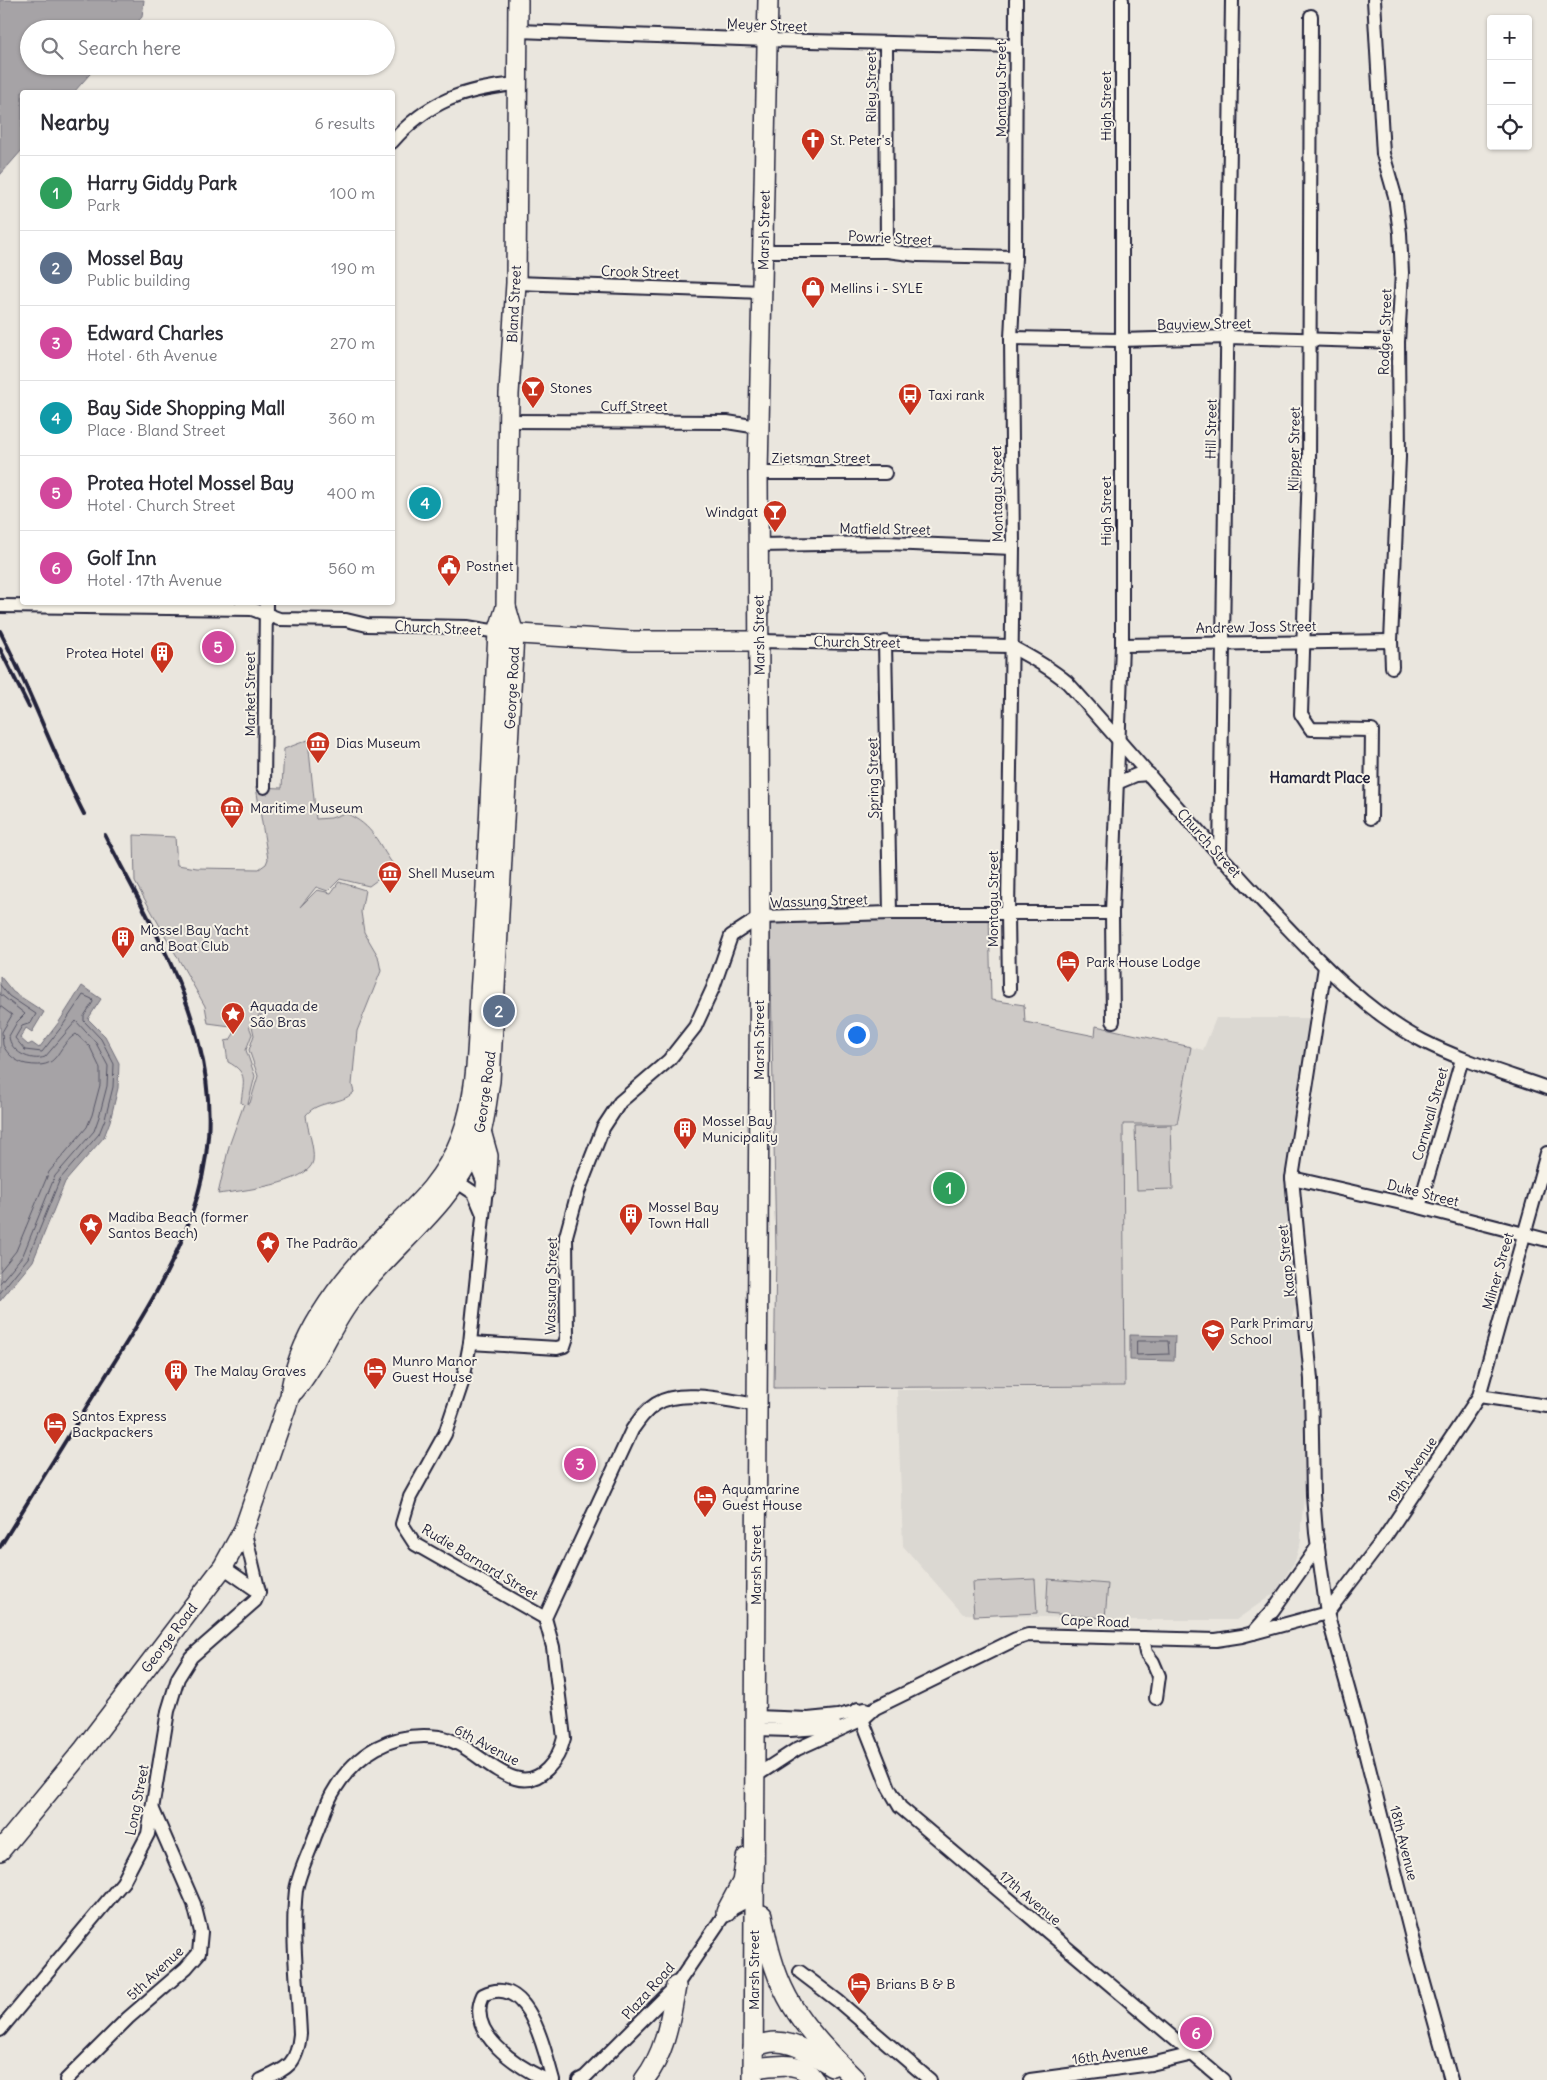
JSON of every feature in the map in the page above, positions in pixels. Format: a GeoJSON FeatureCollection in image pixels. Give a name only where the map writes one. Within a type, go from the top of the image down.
{"type":"FeatureCollection","features":[{"type":"Feature","properties":{"kind":"street","name":"Bland Street"},"geometry":{"type":"LineString","coordinates":[[506,633],[508,420],[516,283],[518,0]]}},
{"type":"Feature","properties":{"kind":"street","name":"Marsh Street"},"geometry":{"type":"LineString","coordinates":[[753,2074],[760,917],[758,427],[764,251],[768,0]]}},
{"type":"Feature","properties":{"kind":"street","name":"Montagu Street"},"geometry":{"type":"LineString","coordinates":[[1009,989],[1010,646],[1013,548],[1011,338],[1015,257],[1016,0]]}},
{"type":"Feature","properties":{"kind":"street","name":"High Street"},"geometry":{"type":"LineString","coordinates":[[1113,1021],[1112,913],[1122,645],[1120,340],[1122,0]]}},
{"type":"Feature","properties":{"kind":"street","name":"Hill Street"},"geometry":{"type":"LineString","coordinates":[[1220,858],[1232,0]]}},
{"type":"Feature","properties":{"kind":"street","name":"Rodger Street"},"geometry":{"type":"LineString","coordinates":[[1374,0],[1383,154],[1395,196],[1400,233],[1402,273],[1398,342],[1399,457],[1391,641],[1392,667]]}},
{"type":"Feature","properties":{"kind":"street","name":"Klipper Street"},"geometry":{"type":"LineString","coordinates":[[1311,16],[1309,469],[1301,714],[1311,729],[1372,730],[1371,818]]}},
{"type":"Feature","properties":{"kind":"street","name":"Meyer Street"},"geometry":{"type":"LineString","coordinates":[[518,31],[1016,46]]}},
{"type":"Feature","properties":{"kind":"street","name":"Riley Street"},"geometry":{"type":"LineString","coordinates":[[886,43],[887,251]]}},
{"type":"Feature","properties":{"kind":"street"},"geometry":{"type":"LineString","coordinates":[[395,139],[408,126],[439,102],[461,93],[490,86],[517,84]]}},
{"type":"Feature","properties":{"kind":"street","name":"Powrie Street"},"geometry":{"type":"LineString","coordinates":[[764,251],[887,251],[918,255],[1015,257]]}},
{"type":"Feature","properties":{"kind":"street","name":"Crook Street"},"geometry":{"type":"LineString","coordinates":[[516,283],[763,292]]}},
{"type":"Feature","properties":{"kind":"street","name":"Bayview Street"},"geometry":{"type":"LineString","coordinates":[[1011,338],[1120,340],[1228,337],[1398,342]]}},
{"type":"Feature","properties":{"kind":"street","name":"Cuff Street"},"geometry":{"type":"LineString","coordinates":[[508,420],[727,422],[758,427]]}},
{"type":"Feature","properties":{"kind":"street","name":"Zietsman Street"},"geometry":{"type":"LineString","coordinates":[[758,473],[885,473]]}},
{"type":"Feature","properties":{"kind":"street","name":"Matfield Street"},"geometry":{"type":"LineString","coordinates":[[758,545],[887,543],[1013,548]]}},
{"type":"Feature","properties":{"kind":"street","name":"Church Street"},"geometry":{"type":"LineString","coordinates":[[0,606],[123,605],[265,609],[279,620],[346,620],[367,625],[467,627],[506,633],[632,641],[885,642],[1010,646],[1050,668],[1062,677],[1149,774],[1220,858],[1325,967],[1355,994],[1422,1041],[1462,1059],[1547,1088]]}},
{"type":"Feature","properties":{"kind":"street","name":"Market Street"},"geometry":{"type":"LineString","coordinates":[[264,787],[265,609]]}},
{"type":"Feature","properties":{"kind":"street","name":"George Road"},"geometry":{"type":"LineString","coordinates":[[0,1852],[84,1749],[223,1567],[244,1529],[290,1396],[292,1378],[298,1361],[336,1290],[378,1243],[450,1177],[462,1155],[481,1131],[490,1081],[506,633]]}},
{"type":"Feature","properties":{"kind":"street","name":"George Road"},"geometry":{"type":"LineString","coordinates":[[462,1155],[474,1079],[506,633]]}},
{"type":"Feature","properties":{"kind":"street","name":"Andrew Joss Street"},"geometry":{"type":"LineString","coordinates":[[1122,645],[1222,642],[1391,641]]}},
{"type":"Feature","properties":{"kind":"street","name":"Spring Street"},"geometry":{"type":"LineString","coordinates":[[885,642],[890,913]]}},
{"type":"Feature","properties":{"kind":"street"},"geometry":{"type":"LineString","coordinates":[[1118,782],[1136,775],[1149,774]]}},
{"type":"Feature","properties":{"kind":"street","name":"Wassung Street"},"geometry":{"type":"LineString","coordinates":[[470,1343],[557,1348],[564,1346],[567,1337],[565,1259],[568,1228],[578,1192],[603,1128],[611,1113],[620,1102],[655,1073],[682,1046],[704,1008],[731,936],[760,917],[890,913],[1112,913]]}},
{"type":"Feature","properties":{"kind":"street","name":"Kaap Street"},"geometry":{"type":"LineString","coordinates":[[1325,967],[1292,1178],[1311,1379],[1313,1495],[1327,1613]]}},
{"type":"Feature","properties":{"kind":"street","name":"Cornwall Street"},"geometry":{"type":"LineString","coordinates":[[1419,1207],[1462,1059]]}},
{"type":"Feature","properties":{"kind":"street"},"geometry":{"type":"LineString","coordinates":[[481,1131],[488,1156],[486,1188]]}},
{"type":"Feature","properties":{"kind":"street","name":"Milner Street"},"geometry":{"type":"LineString","coordinates":[[1479,1396],[1547,1153]]}},
{"type":"Feature","properties":{"kind":"street"},"geometry":{"type":"LineString","coordinates":[[462,1155],[478,1169],[486,1188]]}},
{"type":"Feature","properties":{"kind":"street"},"geometry":{"type":"LineString","coordinates":[[450,1177],[474,1193],[483,1214]]}},
{"type":"Feature","properties":{"kind":"street","name":"Duke Street"},"geometry":{"type":"LineString","coordinates":[[1292,1178],[1419,1207],[1547,1240]]}},
{"type":"Feature","properties":{"kind":"street","name":"Rudie Barnard Street"},"geometry":{"type":"LineString","coordinates":[[486,1188],[470,1343],[463,1380],[445,1434],[410,1497],[402,1524],[415,1544],[545,1618]]}},
{"type":"Feature","properties":{"kind":"street"},"geometry":{"type":"LineString","coordinates":[[1479,1396],[1547,1406]]}},
{"type":"Feature","properties":{"kind":"street","name":"19th Avenue"},"geometry":{"type":"LineString","coordinates":[[1327,1613],[1385,1536],[1479,1396]]}},
{"type":"Feature","properties":{"kind":"street"},"geometry":{"type":"LineString","coordinates":[[545,1618],[632,1430],[645,1412],[657,1403],[673,1397],[708,1398],[757,1405]]}},
{"type":"Feature","properties":{"kind":"street"},"geometry":{"type":"LineString","coordinates":[[244,1529],[259,1592]]}},
{"type":"Feature","properties":{"kind":"street"},"geometry":{"type":"LineString","coordinates":[[1253,1633],[1273,1610],[1318,1546]]}},
{"type":"Feature","properties":{"kind":"street"},"geometry":{"type":"LineString","coordinates":[[223,1567],[259,1592]]}},
{"type":"Feature","properties":{"kind":"street","name":"Long Street"},"geometry":{"type":"LineString","coordinates":[[0,2030],[123,1882],[148,1834],[168,1711],[178,1678],[191,1657],[254,1601],[259,1592]]}},
{"type":"Feature","properties":{"kind":"street","name":"Cape Road"},"geometry":{"type":"LineString","coordinates":[[754,1777],[797,1748],[844,1726],[861,1714],[1016,1639],[1028,1635],[1216,1640],[1253,1633],[1327,1613]]}},
{"type":"Feature","properties":{"kind":"street","name":"18th Avenue"},"geometry":{"type":"LineString","coordinates":[[1327,1613],[1359,1728],[1417,1958],[1451,2080]]}},
{"type":"Feature","properties":{"kind":"street","name":"6th Avenue"},"geometry":{"type":"LineString","coordinates":[[261,2080],[290,2064],[298,2053],[300,2034],[295,1915],[297,1887],[332,1794],[352,1769],[372,1750],[386,1742],[402,1738],[440,1738],[456,1743],[515,1778],[529,1779],[539,1777],[555,1760],[561,1750],[564,1738],[553,1647],[545,1618]]}},
{"type":"Feature","properties":{"kind":"street"},"geometry":{"type":"LineString","coordinates":[[1143,1638],[1146,1653],[1159,1676],[1156,1698]]}},
{"type":"Feature","properties":{"kind":"street","name":"Cape Road"},"geometry":{"type":"LineString","coordinates":[[754,1723],[861,1714]]}},
{"type":"Feature","properties":{"kind":"street","name":"17th Avenue"},"geometry":{"type":"LineString","coordinates":[[861,1714],[889,1788],[900,1806],[1223,2080]]}},
{"type":"Feature","properties":{"kind":"street","name":"Cape Road"},"geometry":{"type":"LineString","coordinates":[[754,1723],[790,1730],[844,1726]]}},
{"type":"Feature","properties":{"kind":"street"},"geometry":{"type":"LineString","coordinates":[[726,1912],[742,1882],[755,1805]]}},
{"type":"Feature","properties":{"kind":"street","name":"5th Avenue"},"geometry":{"type":"LineString","coordinates":[[66,2080],[128,2018],[186,1968],[199,1952],[201,1932],[194,1904],[153,1810]]}},
{"type":"Feature","properties":{"kind":"street"},"geometry":{"type":"LineString","coordinates":[[755,1861],[770,1958],[783,1991],[809,2031],[855,2080]]}},
{"type":"Feature","properties":{"kind":"street","name":"Plaza Road"},"geometry":{"type":"LineString","coordinates":[[580,2080],[585,2078],[676,1986],[726,1912],[754,1897]]}},
{"type":"Feature","properties":{"kind":"street"},"geometry":{"type":"LineString","coordinates":[[800,1972],[838,2001],[930,2080]]}},
{"type":"Feature","properties":{"kind":"street"},"geometry":{"type":"LineString","coordinates":[[644,2080],[660,2055],[669,2030],[676,1986]]}},
{"type":"Feature","properties":{"kind":"street"},"geometry":{"type":"LineString","coordinates":[[546,2080],[506,2057],[489,2036],[478,2016],[478,2005],[483,1995],[499,1990],[510,1992],[521,2000],[543,2046],[553,2080]]}},
{"type":"Feature","properties":{"kind":"street"},"geometry":{"type":"LineString","coordinates":[[753,2049],[760,2044],[772,2042],[787,2043],[807,2051],[855,2080]]}},
{"type":"Feature","properties":{"kind":"street","name":"16th Avenue"},"geometry":{"type":"LineString","coordinates":[[1030,2080],[1151,2064],[1193,2054]]}},
{"type":"Feature","properties":{"kind":"street"},"geometry":{"type":"LineString","coordinates":[[753,2074],[797,2066],[805,2070],[814,2080]]}},
{"type":"Feature","properties":{"kind":"shaded area"},"geometry":{"type":"Polygon","coordinates":[[[308,740],[316,819],[331,818],[345,813],[355,818],[369,829],[395,867],[369,886],[340,879],[328,891],[316,887],[300,907],[317,890],[331,893],[339,882],[365,890],[361,912],[364,932],[378,956],[381,971],[357,1031],[352,1085],[354,1092],[342,1099],[323,1104],[306,1115],[313,1156],[309,1169],[286,1181],[272,1185],[218,1194],[229,1146],[244,1104],[241,1103],[242,1074],[235,1066],[228,1062],[225,1041],[230,1040],[238,1027],[208,1023],[205,1006],[135,882],[134,835],[175,837],[177,865],[197,868],[259,869],[266,864],[268,859],[256,787],[282,788],[284,749],[308,740]],[[265,1006],[257,1019],[249,1026],[252,1034],[246,1050],[255,1076],[248,1104],[250,1103],[258,1076],[249,1050],[254,1035],[252,1026],[259,1019],[265,1006]]]}},
{"type":"Feature","properties":{"kind":"shaded area"},"geometry":{"type":"Polygon","coordinates":[[[989,915],[991,1000],[1024,1005],[1025,1022],[1095,1036],[1096,1026],[1191,1047],[1177,1124],[1123,1124],[1125,1386],[774,1388],[776,1252],[770,921],[989,915]]]}},
{"type":"Feature","properties":{"kind":"shaded area","name":"Park Primary School"},"geometry":{"type":"Polygon","coordinates":[[[1216,1018],[1310,1018],[1303,1078],[1286,1164],[1297,1302],[1292,1317],[1300,1318],[1309,1456],[1301,1540],[1295,1561],[1276,1592],[1236,1620],[1125,1620],[963,1614],[903,1546],[897,1390],[1125,1386],[1123,1124],[1177,1124],[1191,1047],[1203,1050],[1216,1018]]]}},
{"type":"Feature","properties":{"kind":"shaded area"},"geometry":{"type":"Polygon","coordinates":[[[1171,1125],[1173,1189],[1137,1190],[1135,1126],[1171,1125]]]}},
{"type":"Feature","properties":{"kind":"shaded area"},"geometry":{"type":"Polygon","coordinates":[[[1035,1579],[1037,1613],[974,1616],[972,1582],[1035,1579]]]}},
{"type":"Feature","properties":{"kind":"shaded area"},"geometry":{"type":"Polygon","coordinates":[[[1048,1579],[1108,1584],[1105,1618],[1046,1613],[1048,1579]]]}},
{"type":"Feature","properties":{"kind":"water"},"geometry":{"type":"Polygon","coordinates":[[[0,0],[144,0],[142,17],[139,20],[20,20],[20,75],[89,75],[76,90],[20,90],[20,152],[0,175],[0,0]]]}},
{"type":"Feature","properties":{"kind":"water"},"geometry":{"type":"Polygon","coordinates":[[[0,976],[13,992],[44,1012],[32,1032],[26,1028],[20,1038],[28,1045],[32,1043],[39,1048],[59,1022],[82,986],[101,999],[88,1019],[105,1036],[119,1063],[118,1088],[104,1137],[65,1182],[33,1261],[0,1301],[0,976]]]}},
{"type":"Feature","properties":{"kind":"water"},"geometry":{"type":"Polygon","coordinates":[[[1130,1335],[1175,1336],[1174,1361],[1130,1360],[1130,1335]]]}},
{"type":"Feature","properties":{"kind":"railway"},"geometry":{"type":"LineString","coordinates":[[0,631],[84,814]]}},
{"type":"Feature","properties":{"kind":"railway"},"geometry":{"type":"LineString","coordinates":[[0,649],[29,707]]}},
{"type":"Feature","properties":{"kind":"railway"},"geometry":{"type":"LineString","coordinates":[[0,1547],[125,1345],[170,1265],[188,1224],[201,1182],[208,1139],[208,1093],[199,1044],[182,990],[158,937],[105,835]]}},
{"type":"Feature","properties":{"kind":"place","name":"St. Peter's"},"geometry":{"type":"Point","coordinates":[813,161]}},
{"type":"Feature","properties":{"kind":"place","name":"Mellins i - SYLE"},"geometry":{"type":"Point","coordinates":[813,309]}},
{"type":"Feature","properties":{"kind":"place","name":"Stones"},"geometry":{"type":"Point","coordinates":[533,409]}},
{"type":"Feature","properties":{"kind":"place","name":"Taxi rank"},"geometry":{"type":"Point","coordinates":[910,416]}},
{"type":"Feature","properties":{"kind":"place","name":"Bay Side Shopping Mall"},"geometry":{"type":"Point","coordinates":[425,503]}},
{"type":"Feature","properties":{"kind":"place","name":"Windgat"},"geometry":{"type":"Point","coordinates":[775,533]}},
{"type":"Feature","properties":{"kind":"place","name":"Postnet"},"geometry":{"type":"Point","coordinates":[449,587]}},
{"type":"Feature","properties":{"kind":"place","name":"Protea Hotel Mossel Bay"},"geometry":{"type":"Point","coordinates":[218,647]}},
{"type":"Feature","properties":{"kind":"place","name":"Protea Hotel"},"geometry":{"type":"Point","coordinates":[162,674]}},
{"type":"Feature","properties":{"kind":"place","name":"Dias Museum"},"geometry":{"type":"Point","coordinates":[318,764]}},
{"type":"Feature","properties":{"kind":"place","name":"Maritime Museum"},"geometry":{"type":"Point","coordinates":[232,829]}},
{"type":"Feature","properties":{"kind":"place","name":"Shell Museum"},"geometry":{"type":"Point","coordinates":[390,894]}},
{"type":"Feature","properties":{"kind":"place","name":"Mossel Bay Yacht and Boat Club"},"geometry":{"type":"Point","coordinates":[123,959]}},
{"type":"Feature","properties":{"kind":"place","name":"Park House Lodge"},"geometry":{"type":"Point","coordinates":[1068,983]}},
{"type":"Feature","properties":{"kind":"place","name":"Mossel Bay"},"geometry":{"type":"Point","coordinates":[499,1011]}},
{"type":"Feature","properties":{"kind":"place","name":"Aquada de São Bras"},"geometry":{"type":"Point","coordinates":[233,1035]}},
{"type":"Feature","properties":{"kind":"place","name":"Mossel Bay Municipality"},"geometry":{"type":"Point","coordinates":[685,1150]}},
{"type":"Feature","properties":{"kind":"place","name":"Harry Giddy Park"},"geometry":{"type":"Point","coordinates":[949,1188]}},
{"type":"Feature","properties":{"kind":"place","name":"Mossel Bay Town Hall"},"geometry":{"type":"Point","coordinates":[631,1236]}},
{"type":"Feature","properties":{"kind":"place","name":"Madiba Beach (former Santos Beach)"},"geometry":{"type":"Point","coordinates":[91,1246]}},
{"type":"Feature","properties":{"kind":"place","name":"The Padrão"},"geometry":{"type":"Point","coordinates":[268,1264]}},
{"type":"Feature","properties":{"kind":"place","name":"Park Primary School"},"geometry":{"type":"Point","coordinates":[1213,1352]}},
{"type":"Feature","properties":{"kind":"place","name":"Munro Manor Guest House"},"geometry":{"type":"Point","coordinates":[375,1390]}},
{"type":"Feature","properties":{"kind":"place","name":"The Malay Graves"},"geometry":{"type":"Point","coordinates":[176,1392]}},
{"type":"Feature","properties":{"kind":"place","name":"Santos Express Backpackers"},"geometry":{"type":"Point","coordinates":[55,1445]}},
{"type":"Feature","properties":{"kind":"place","name":"Edward Charles"},"geometry":{"type":"Point","coordinates":[580,1464]}},
{"type":"Feature","properties":{"kind":"place","name":"Aquamarine Guest House"},"geometry":{"type":"Point","coordinates":[705,1518]}},
{"type":"Feature","properties":{"kind":"place","name":"Brians B & B"},"geometry":{"type":"Point","coordinates":[859,2005]}},
{"type":"Feature","properties":{"kind":"place","name":"Golf Inn"},"geometry":{"type":"Point","coordinates":[1196,2033]}},
{"type":"Feature","properties":{"kind":"district","name":"Hamardt Place"},"geometry":{"type":"Point","coordinates":[1320,777]}}]}
